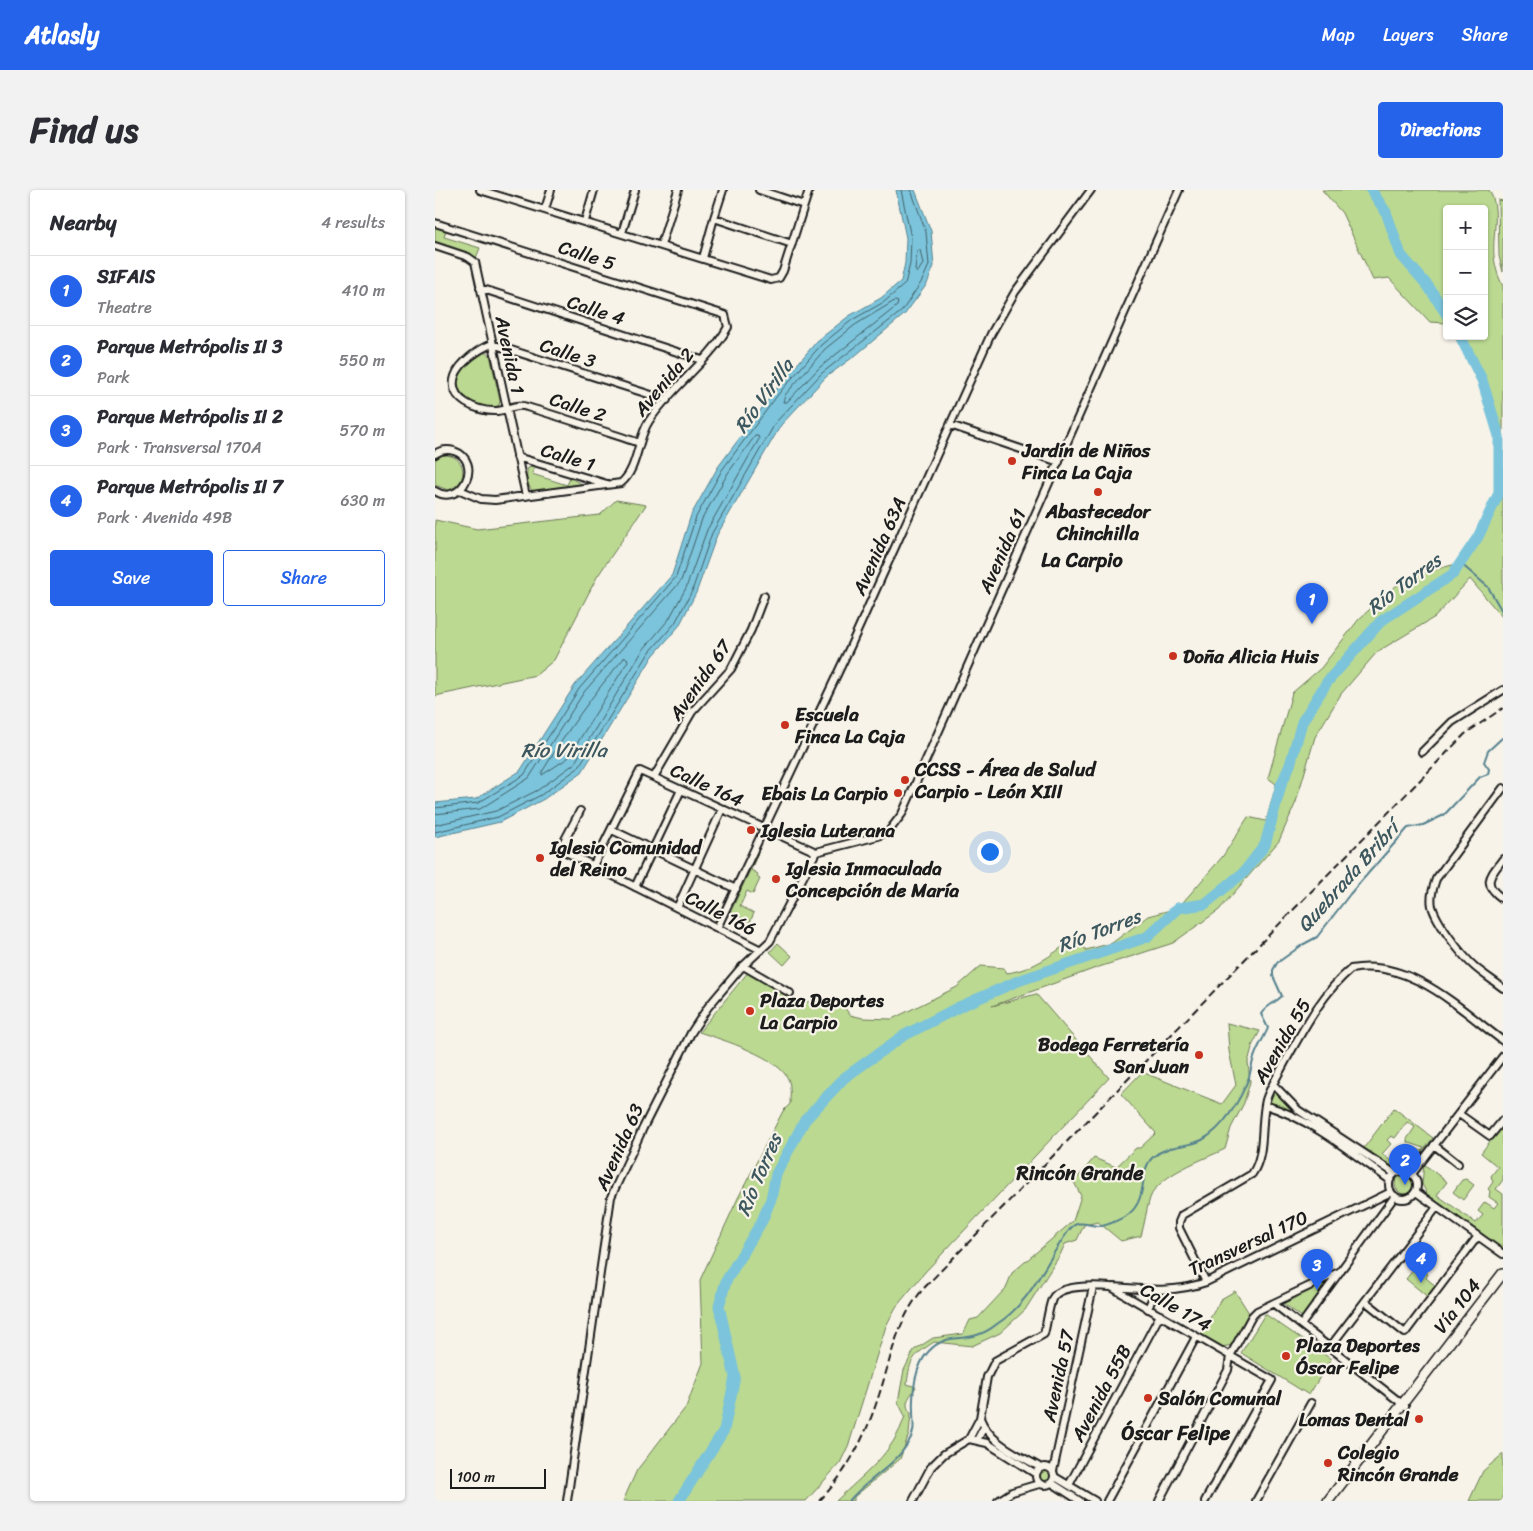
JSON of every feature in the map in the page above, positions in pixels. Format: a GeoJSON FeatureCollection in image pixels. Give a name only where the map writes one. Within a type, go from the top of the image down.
{"type":"FeatureCollection","features":[{"type":"Feature","properties":{"kind":"main road","name":"Vía 104"},"geometry":{"type":"LineString","coordinates":[[1332,1501],[1503,1273]]}},
{"type":"Feature","properties":{"kind":"main road","name":"Vía 104"},"geometry":{"type":"LineString","coordinates":[[1328,1501],[1503,1278]]}},
{"type":"Feature","properties":{"kind":"street"},"geometry":{"type":"LineString","coordinates":[[480,190],[495,192],[771,280],[781,276],[809,190]]}},
{"type":"Feature","properties":{"kind":"street"},"geometry":{"type":"LineString","coordinates":[[545,209],[551,190]]}},
{"type":"Feature","properties":{"kind":"street"},"geometry":{"type":"LineString","coordinates":[[585,221],[594,190]]}},
{"type":"Feature","properties":{"kind":"street"},"geometry":{"type":"LineString","coordinates":[[622,233],[635,190]]}},
{"type":"Feature","properties":{"kind":"street"},"geometry":{"type":"LineString","coordinates":[[661,245],[678,190]]}},
{"type":"Feature","properties":{"kind":"street"},"geometry":{"type":"LineString","coordinates":[[703,258],[723,190]]}},
{"type":"Feature","properties":{"kind":"street"},"geometry":{"type":"LineString","coordinates":[[759,190],[804,205]]}},
{"type":"Feature","properties":{"kind":"street","name":"Avenida 63A"},"geometry":{"type":"LineString","coordinates":[[717,928],[851,645],[983,349],[1015,292],[1091,190]]}},
{"type":"Feature","properties":{"kind":"street","name":"Avenida 61"},"geometry":{"type":"LineString","coordinates":[[816,852],[878,836],[889,831],[902,814],[1179,190]]}},
{"type":"Feature","properties":{"kind":"street"},"geometry":{"type":"LineString","coordinates":[[715,218],[792,244]]}},
{"type":"Feature","properties":{"kind":"street","name":"Calle 5"},"geometry":{"type":"LineString","coordinates":[[435,223],[719,313],[725,316],[727,320]]}},
{"type":"Feature","properties":{"kind":"street","name":"Avenida 1"},"geometry":{"type":"LineString","coordinates":[[435,246],[471,259],[477,270],[526,496]]}},
{"type":"Feature","properties":{"kind":"street","name":"Calle 4"},"geometry":{"type":"LineString","coordinates":[[480,288],[702,360]]}},
{"type":"Feature","properties":{"kind":"street","name":"Avenida 2"},"geometry":{"type":"LineString","coordinates":[[610,486],[621,483],[626,479],[648,422],[724,333],[728,327],[727,320]]}},
{"type":"Feature","properties":{"kind":"street","name":"Calle 2"},"geometry":{"type":"LineString","coordinates":[[492,344],[475,354],[459,368],[455,375],[454,390],[458,398],[467,404],[487,410],[525,406],[640,443]]}},
{"type":"Feature","properties":{"kind":"street","name":"Calle 3"},"geometry":{"type":"LineString","coordinates":[[492,344],[667,400]]}},
{"type":"Feature","properties":{"kind":"street"},"geometry":{"type":"LineString","coordinates":[[950,425],[1059,462]]}},
{"type":"Feature","properties":{"kind":"street"},"geometry":{"type":"LineString","coordinates":[[435,454],[445,450],[452,451],[464,458],[468,465],[468,479],[460,490],[446,495],[435,491]]}},
{"type":"Feature","properties":{"kind":"street","name":"Calle 1"},"geometry":{"type":"LineString","coordinates":[[517,457],[610,486]]}},
{"type":"Feature","properties":{"kind":"street"},"geometry":{"type":"LineString","coordinates":[[460,490],[481,499],[526,496],[610,486]]}},
{"type":"Feature","properties":{"kind":"street","name":"Avenida 67"},"geometry":{"type":"LineString","coordinates":[[654,777],[692,712],[731,668],[751,630],[764,596]]}},
{"type":"Feature","properties":{"kind":"street"},"geometry":{"type":"LineString","coordinates":[[1422,752],[1452,722],[1503,690]]}},
{"type":"Feature","properties":{"kind":"street","name":"Calle 164"},"geometry":{"type":"LineString","coordinates":[[611,830],[640,771],[816,852]]}},
{"type":"Feature","properties":{"kind":"street"},"geometry":{"type":"LineString","coordinates":[[635,887],[681,790]]}},
{"type":"Feature","properties":{"kind":"street"},"geometry":{"type":"LineString","coordinates":[[1502,791],[1436,879],[1432,892],[1432,905],[1436,916],[1474,966],[1503,988]]}},
{"type":"Feature","properties":{"kind":"street"},"geometry":{"type":"LineString","coordinates":[[677,908],[722,809]]}},
{"type":"Feature","properties":{"kind":"street","name":"Calle 166"},"geometry":{"type":"LineString","coordinates":[[580,811],[560,849],[761,950]]}},
{"type":"Feature","properties":{"kind":"street"},"geometry":{"type":"LineString","coordinates":[[593,866],[611,830],[736,889]]}},
{"type":"Feature","properties":{"kind":"street","name":"Avenida 63"},"geometry":{"type":"LineString","coordinates":[[567,1501],[611,1197],[691,1033],[709,1006],[743,966],[770,941],[816,852]]}},
{"type":"Feature","properties":{"kind":"street"},"geometry":{"type":"LineString","coordinates":[[1503,859],[1490,876],[1489,881],[1492,890],[1503,899]]}},
{"type":"Feature","properties":{"kind":"street","name":"Calle 166"},"geometry":{"type":"LineString","coordinates":[[743,966],[790,993]]}},
{"type":"Feature","properties":{"kind":"street","name":"Avenida 55"},"geometry":{"type":"LineString","coordinates":[[1206,1282],[1179,1228],[1182,1215],[1252,1174],[1258,1164],[1265,1105],[1273,1084],[1301,1034],[1328,993],[1351,969],[1376,968],[1422,982],[1503,1041]]}},
{"type":"Feature","properties":{"kind":"street"},"geometry":{"type":"LineString","coordinates":[[1412,1174],[1503,1056]]}},
{"type":"Feature","properties":{"kind":"street"},"geometry":{"type":"LineString","coordinates":[[1273,1084],[1298,1110],[1394,1173],[1405,1171],[1412,1174],[1417,1181],[1416,1192],[1409,1198],[1393,1194]]}},
{"type":"Feature","properties":{"kind":"street"},"geometry":{"type":"LineString","coordinates":[[1265,1105],[1303,1122],[1390,1180]]}},
{"type":"Feature","properties":{"kind":"street"},"geometry":{"type":"LineString","coordinates":[[1459,1114],[1488,1136],[1491,1136],[1503,1120]]}},
{"type":"Feature","properties":{"kind":"street"},"geometry":{"type":"LineString","coordinates":[[1434,1145],[1457,1164]]}},
{"type":"Feature","properties":{"kind":"street"},"geometry":{"type":"LineString","coordinates":[[1301,1325],[1341,1271],[1393,1194],[1390,1180],[1394,1173]]}},
{"type":"Feature","properties":{"kind":"street"},"geometry":{"type":"LineString","coordinates":[[1416,1192],[1503,1254]]}},
{"type":"Feature","properties":{"kind":"street","name":"Transversal 170"},"geometry":{"type":"LineString","coordinates":[[1111,1287],[1155,1291],[1187,1289],[1206,1282],[1393,1194]]}},
{"type":"Feature","properties":{"kind":"street"},"geometry":{"type":"LineString","coordinates":[[1330,1347],[1437,1207]]}},
{"type":"Feature","properties":{"kind":"street"},"geometry":{"type":"LineString","coordinates":[[1365,1302],[1405,1333],[1478,1236]]}},
{"type":"Feature","properties":{"kind":"street"},"geometry":{"type":"LineString","coordinates":[[1159,1501],[1228,1370],[1230,1356],[1257,1311],[1341,1271]]}},
{"type":"Feature","properties":{"kind":"street","name":"Avenida 57"},"geometry":{"type":"LineString","coordinates":[[1053,1477],[1093,1287]]}},
{"type":"Feature","properties":{"kind":"street","name":"Calle 174"},"geometry":{"type":"LineString","coordinates":[[980,1418],[987,1376],[995,1361],[1044,1334],[1052,1298],[1058,1292],[1071,1288],[1111,1287],[1272,1380],[1205,1501]]}},
{"type":"Feature","properties":{"kind":"street"},"geometry":{"type":"LineString","coordinates":[[1147,1309],[1155,1291]]}},
{"type":"Feature","properties":{"kind":"street"},"geometry":{"type":"LineString","coordinates":[[1274,1304],[1404,1405]]}},
{"type":"Feature","properties":{"kind":"street","name":"Avenida 55B"},"geometry":{"type":"LineString","coordinates":[[1069,1486],[1160,1315]]}},
{"type":"Feature","properties":{"kind":"street"},"geometry":{"type":"LineString","coordinates":[[1107,1501],[1196,1337]]}},
{"type":"Feature","properties":{"kind":"street"},"geometry":{"type":"LineString","coordinates":[[1256,1501],[1311,1403]]}},
{"type":"Feature","properties":{"kind":"street"},"geometry":{"type":"LineString","coordinates":[[980,1418],[984,1427],[994,1439],[1041,1468]]}},
{"type":"Feature","properties":{"kind":"street"},"geometry":{"type":"LineString","coordinates":[[913,1501],[931,1468],[944,1454],[969,1439],[980,1418]]}},
{"type":"Feature","properties":{"kind":"street"},"geometry":{"type":"LineString","coordinates":[[977,1440],[984,1427]]}},
{"type":"Feature","properties":{"kind":"street"},"geometry":{"type":"LineString","coordinates":[[969,1439],[987,1444],[1036,1474],[1039,1484]]}},
{"type":"Feature","properties":{"kind":"street"},"geometry":{"type":"LineString","coordinates":[[1036,1474],[1041,1468],[1047,1467],[1053,1477],[1077,1500]]}},
{"type":"Feature","properties":{"kind":"street"},"geometry":{"type":"LineString","coordinates":[[998,1501],[1012,1492],[1039,1484],[1045,1486],[1053,1477]]}},
{"type":"Feature","properties":{"kind":"street"},"geometry":{"type":"LineString","coordinates":[[1053,1477],[1095,1501]]}},
{"type":"Feature","properties":{"kind":"green space"},"geometry":{"type":"Polygon","coordinates":[[[1322,190],[1489,190],[1493,197],[1495,205],[1494,260],[1503,286],[1503,618],[1470,579],[1435,617],[1377,652],[1341,694],[1315,737],[1296,802],[1279,841],[1219,910],[1173,943],[1096,968],[992,1006],[1036,994],[1109,1078],[925,1272],[896,1307],[886,1326],[849,1444],[840,1463],[806,1501],[623,1501],[637,1470],[686,1407],[703,1363],[700,1280],[738,1198],[783,1111],[790,1104],[789,1081],[784,1072],[775,1064],[750,1051],[699,1032],[749,971],[789,997],[828,1007],[838,999],[850,1015],[863,1018],[892,1019],[957,987],[981,966],[1004,968],[1007,973],[1017,971],[1036,964],[1076,936],[1086,950],[1112,943],[1148,916],[1178,908],[1223,856],[1248,817],[1266,821],[1276,784],[1268,778],[1292,693],[1321,668],[1359,619],[1406,577],[1460,563],[1478,537],[1499,493],[1499,436],[1482,380],[1462,340],[1488,340],[1488,205],[1443,205],[1443,323],[1430,322],[1389,278],[1373,280],[1342,213],[1322,190]]]}},
{"type":"Feature","properties":{"kind":"green space"},"geometry":{"type":"Polygon","coordinates":[[[1498,200],[1503,201],[1503,272],[1499,256],[1498,200]]]}},
{"type":"Feature","properties":{"kind":"green space"},"geometry":{"type":"Polygon","coordinates":[[[435,227],[446,230],[444,237],[480,248],[476,258],[435,243],[435,227]]]}},
{"type":"Feature","properties":{"kind":"green space"},"geometry":{"type":"Polygon","coordinates":[[[484,352],[490,355],[500,401],[499,405],[495,407],[476,403],[465,398],[459,392],[457,385],[457,378],[461,370],[467,363],[484,352]]]}},
{"type":"Feature","properties":{"kind":"green space"},"geometry":{"type":"Polygon","coordinates":[[[442,455],[456,459],[461,463],[463,469],[460,481],[448,490],[435,485],[435,460],[442,455]]]}},
{"type":"Feature","properties":{"kind":"green space"},"geometry":{"type":"Polygon","coordinates":[[[535,466],[532,474],[567,485],[570,478],[582,484],[533,491],[528,483],[527,474],[528,468],[535,466]]]}},
{"type":"Feature","properties":{"kind":"green space"},"geometry":{"type":"Polygon","coordinates":[[[616,500],[646,505],[597,577],[554,660],[536,675],[435,696],[435,520],[477,529],[600,515],[616,500]]]}},
{"type":"Feature","properties":{"kind":"green space"},"geometry":{"type":"Polygon","coordinates":[[[758,853],[751,870],[758,874],[757,877],[760,879],[753,894],[747,891],[740,906],[754,913],[750,922],[730,913],[758,853]]]}},
{"type":"Feature","properties":{"kind":"green space"},"geometry":{"type":"Polygon","coordinates":[[[778,943],[792,956],[784,965],[770,952],[778,943]]]}},
{"type":"Feature","properties":{"kind":"green space"},"geometry":{"type":"Polygon","coordinates":[[[1227,1023],[1260,1031],[1253,1044],[1248,1062],[1250,1082],[1244,1103],[1231,1128],[1225,1149],[1172,1175],[1155,1189],[1150,1198],[1141,1236],[1121,1241],[1098,1222],[1084,1225],[1077,1240],[1065,1244],[1025,1310],[1000,1333],[972,1346],[934,1342],[921,1351],[911,1363],[908,1375],[907,1384],[916,1387],[907,1403],[911,1413],[909,1434],[900,1459],[854,1497],[854,1501],[836,1501],[876,1463],[893,1442],[900,1429],[905,1416],[898,1402],[904,1370],[914,1350],[933,1338],[963,1334],[970,1320],[978,1318],[1006,1288],[1012,1273],[1073,1221],[1081,1196],[1074,1182],[1094,1158],[1116,1167],[1136,1148],[1140,1148],[1156,1133],[1121,1094],[1142,1072],[1222,1104],[1236,1085],[1229,1051],[1227,1023]]]}},
{"type":"Feature","properties":{"kind":"green space"},"geometry":{"type":"Polygon","coordinates":[[[1274,1088],[1288,1106],[1303,1117],[1302,1119],[1267,1104],[1274,1088]]]}},
{"type":"Feature","properties":{"kind":"green space"},"geometry":{"type":"Polygon","coordinates":[[[1394,1108],[1433,1138],[1412,1165],[1402,1163],[1394,1170],[1363,1149],[1394,1108]],[[1407,1122],[1395,1138],[1391,1136],[1387,1140],[1391,1144],[1382,1154],[1392,1162],[1401,1151],[1412,1160],[1416,1155],[1406,1144],[1422,1151],[1424,1148],[1407,1142],[1415,1127],[1407,1122]]]}},
{"type":"Feature","properties":{"kind":"green space"},"geometry":{"type":"Polygon","coordinates":[[[1503,1124],[1503,1180],[1496,1189],[1503,1194],[1503,1249],[1427,1194],[1422,1184],[1424,1164],[1447,1182],[1437,1195],[1476,1223],[1483,1215],[1478,1211],[1485,1202],[1494,1208],[1498,1203],[1489,1197],[1490,1191],[1488,1189],[1493,1182],[1491,1176],[1498,1167],[1481,1153],[1503,1124]]]}},
{"type":"Feature","properties":{"kind":"green space"},"geometry":{"type":"Polygon","coordinates":[[[1405,1174],[1412,1177],[1415,1184],[1412,1191],[1405,1194],[1398,1191],[1395,1184],[1398,1177],[1405,1174]]]}},
{"type":"Feature","properties":{"kind":"green space"},"geometry":{"type":"Polygon","coordinates":[[[1466,1179],[1474,1185],[1463,1200],[1453,1192],[1462,1180],[1466,1179]]]}},
{"type":"Feature","properties":{"kind":"green space"},"geometry":{"type":"Polygon","coordinates":[[[1417,1265],[1428,1274],[1426,1278],[1437,1287],[1429,1298],[1406,1279],[1417,1265]]]}},
{"type":"Feature","properties":{"kind":"green space"},"geometry":{"type":"Polygon","coordinates":[[[1335,1277],[1303,1318],[1283,1303],[1335,1277]]]}},
{"type":"Feature","properties":{"kind":"green space"},"geometry":{"type":"Polygon","coordinates":[[[1235,1291],[1249,1313],[1232,1345],[1222,1347],[1201,1334],[1221,1299],[1235,1291]]]}},
{"type":"Feature","properties":{"kind":"green space","name":"Plaza Deportes Óscar Felipe"},"geometry":{"type":"Polygon","coordinates":[[[1265,1314],[1331,1359],[1309,1395],[1241,1353],[1265,1314]]]}},
{"type":"Feature","properties":{"kind":"green space"},"geometry":{"type":"Polygon","coordinates":[[[1503,1454],[1503,1501],[1469,1501],[1483,1471],[1503,1454]]]}},
{"type":"Feature","properties":{"kind":"green space"},"geometry":{"type":"Polygon","coordinates":[[[1042,1469],[1048,1469],[1052,1476],[1048,1483],[1042,1483],[1038,1479],[1038,1473],[1042,1469]]]}},
{"type":"Feature","properties":{"kind":"water","name":"Río Virilla"},"geometry":{"type":"Polygon","coordinates":[[[896,190],[915,190],[931,231],[934,266],[927,284],[905,314],[856,355],[826,377],[781,425],[717,535],[696,593],[679,626],[653,656],[582,772],[544,799],[500,822],[435,837],[435,803],[476,799],[520,771],[575,685],[672,575],[691,515],[718,467],[777,388],[817,341],[849,316],[881,298],[901,281],[905,263],[906,238],[896,190]]]}},
{"type":"Feature","properties":{"kind":"waterway","name":"Río Torres"},"geometry":{"type":"LineString","coordinates":[[1371,190],[1386,212],[1401,255],[1428,286],[1443,309]]}},
{"type":"Feature","properties":{"kind":"waterway","name":"Río Torres"},"geometry":{"type":"LineString","coordinates":[[679,1501],[724,1430],[735,1377],[719,1306],[726,1281],[762,1221],[771,1199],[776,1174],[805,1120],[844,1078],[903,1036],[959,1007],[1018,981],[1147,937],[1178,908],[1205,904],[1244,872],[1265,845],[1281,785],[1290,765],[1302,722],[1327,682],[1381,621],[1453,574],[1478,537],[1499,493],[1499,436],[1482,380],[1462,340]]}},
{"type":"Feature","properties":{"kind":"waterway"},"geometry":{"type":"LineString","coordinates":[[1460,563],[1488,587],[1503,613]]}},
{"type":"Feature","properties":{"kind":"waterway","name":"Quebrada Bribrí"},"geometry":{"type":"LineString","coordinates":[[849,1501],[863,1486],[888,1466],[902,1452],[911,1439],[915,1379],[920,1364],[929,1351],[946,1340],[970,1337],[982,1333],[1009,1315],[1038,1280],[1061,1241],[1073,1226],[1081,1223],[1097,1226],[1104,1225],[1129,1214],[1139,1200],[1146,1169],[1153,1157],[1165,1150],[1202,1140],[1224,1121],[1246,1086],[1256,1052],[1268,1028],[1261,1014],[1282,996],[1273,976],[1273,970],[1277,963],[1317,937],[1350,894],[1408,828],[1423,825],[1444,815],[1480,777],[1488,774],[1489,769],[1484,762],[1488,751],[1502,738]]}},
{"type":"Feature","properties":{"kind":"railway"},"geometry":{"type":"LineString","coordinates":[[819,1501],[848,1465],[862,1438],[884,1381],[901,1327],[914,1301],[923,1289],[1465,734],[1503,708]]}},
{"type":"Feature","properties":{"kind":"place","name":"Jardín de Niños Finca La Caja"},"geometry":{"type":"Point","coordinates":[1012,461]}},
{"type":"Feature","properties":{"kind":"place","name":"Abastecedor Chinchilla"},"geometry":{"type":"Point","coordinates":[1098,492]}},
{"type":"Feature","properties":{"kind":"place","name":"SIFAIS"},"geometry":{"type":"Point","coordinates":[1312,624]}},
{"type":"Feature","properties":{"kind":"place","name":"Doña Alicia Huis"},"geometry":{"type":"Point","coordinates":[1173,656]}},
{"type":"Feature","properties":{"kind":"place","name":"Escuela Finca La Caja"},"geometry":{"type":"Point","coordinates":[785,725]}},
{"type":"Feature","properties":{"kind":"place","name":"CCSS - Área de Salud Carpio - León XIII"},"geometry":{"type":"Point","coordinates":[905,780]}},
{"type":"Feature","properties":{"kind":"place","name":"Ebais La Carpio"},"geometry":{"type":"Point","coordinates":[898,793]}},
{"type":"Feature","properties":{"kind":"place","name":"Iglesia Luterana"},"geometry":{"type":"Point","coordinates":[751,830]}},
{"type":"Feature","properties":{"kind":"place","name":"Iglesia Comunidad del Reino"},"geometry":{"type":"Point","coordinates":[540,858]}},
{"type":"Feature","properties":{"kind":"place","name":"Iglesia Inmaculada Concepción de María"},"geometry":{"type":"Point","coordinates":[776,879]}},
{"type":"Feature","properties":{"kind":"place","name":"Plaza Deportes La Carpio"},"geometry":{"type":"Point","coordinates":[750,1011]}},
{"type":"Feature","properties":{"kind":"place","name":"Bodega Ferretería San Juan"},"geometry":{"type":"Point","coordinates":[1199,1055]}},
{"type":"Feature","properties":{"kind":"place","name":"Parque Metrópolis II 3"},"geometry":{"type":"Point","coordinates":[1405,1185]}},
{"type":"Feature","properties":{"kind":"place","name":"Parque Metrópolis II 7"},"geometry":{"type":"Point","coordinates":[1421,1283]}},
{"type":"Feature","properties":{"kind":"place","name":"Parque Metrópolis II 2"},"geometry":{"type":"Point","coordinates":[1317,1290]}},
{"type":"Feature","properties":{"kind":"place","name":"Plaza Deportes Óscar Felipe"},"geometry":{"type":"Point","coordinates":[1286,1356]}},
{"type":"Feature","properties":{"kind":"place","name":"Salón Comunal"},"geometry":{"type":"Point","coordinates":[1148,1398]}},
{"type":"Feature","properties":{"kind":"place","name":"Lomas Dental"},"geometry":{"type":"Point","coordinates":[1419,1419]}},
{"type":"Feature","properties":{"kind":"place","name":"Colegio Rincón Grande"},"geometry":{"type":"Point","coordinates":[1328,1463]}},
{"type":"Feature","properties":{"kind":"district","name":"La Carpio"},"geometry":{"type":"Point","coordinates":[1082,560]}},
{"type":"Feature","properties":{"kind":"district","name":"Rincón Grande"},"geometry":{"type":"Point","coordinates":[1080,1173]}},
{"type":"Feature","properties":{"kind":"district","name":"Óscar Felipe"},"geometry":{"type":"Point","coordinates":[1176,1433]}}]}
